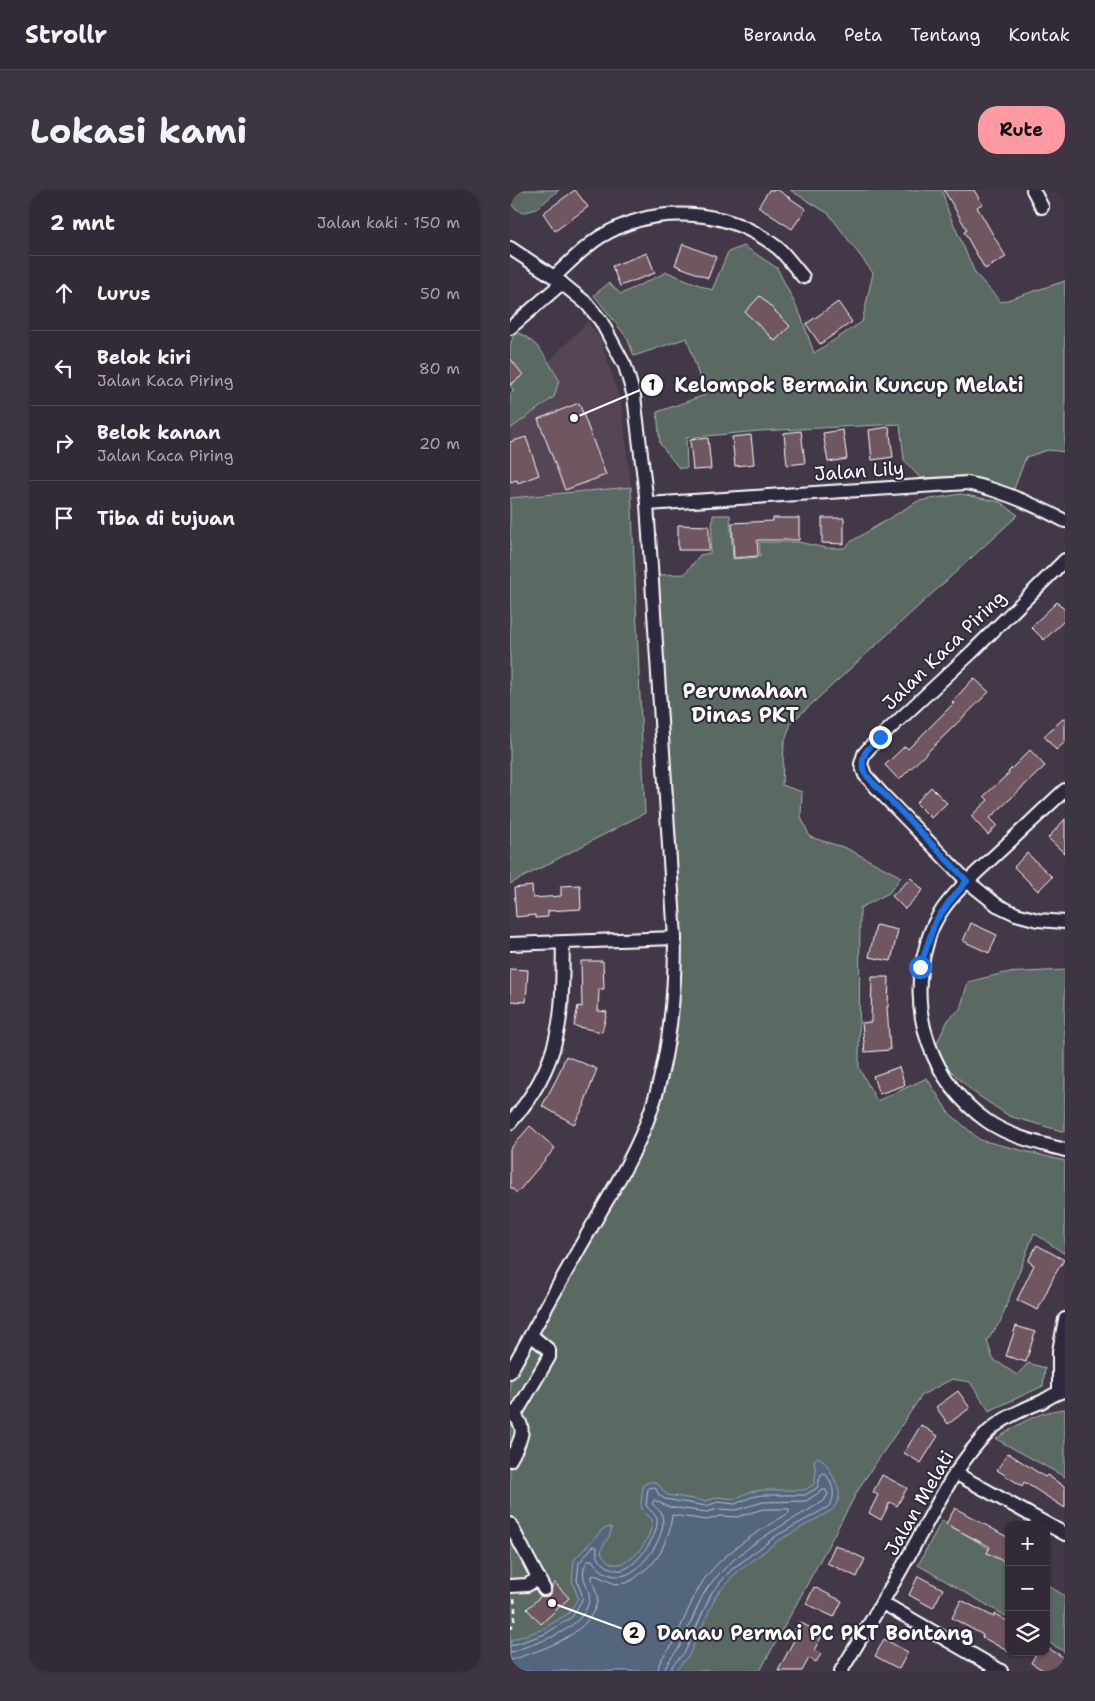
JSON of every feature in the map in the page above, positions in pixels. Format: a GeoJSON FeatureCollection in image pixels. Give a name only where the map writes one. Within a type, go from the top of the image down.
{"type":"FeatureCollection","features":[{"type":"Feature","properties":{"kind":"street"},"geometry":{"type":"LineString","coordinates":[[1033,190],[1042,207]]}},
{"type":"Feature","properties":{"kind":"street"},"geometry":{"type":"LineString","coordinates":[[510,328],[558,280],[584,248],[619,227],[674,213],[697,214],[749,228],[779,249],[803,277]]}},
{"type":"Feature","properties":{"kind":"street"},"geometry":{"type":"LineString","coordinates":[[510,248],[558,280],[586,303],[601,321],[625,366],[634,396],[647,504],[675,938],[675,984],[670,1030],[660,1080],[650,1114],[633,1153],[510,1372]]}},
{"type":"Feature","properties":{"kind":"street","name":"Jalan Lily"},"geometry":{"type":"LineString","coordinates":[[647,504],[967,483],[1010,494],[1065,521]]}},
{"type":"Feature","properties":{"kind":"street","name":"Jalan Kaca Piring"},"geometry":{"type":"LineString","coordinates":[[1065,560],[972,652],[870,747],[864,754],[861,764],[865,774],[967,881],[997,906],[1038,920],[1065,922]]}},
{"type":"Feature","properties":{"kind":"street"},"geometry":{"type":"LineString","coordinates":[[1065,790],[967,881],[949,902],[935,922],[920,967],[919,995],[922,1019],[932,1053],[948,1081],[965,1103],[988,1122],[1012,1135],[1065,1150]]}},
{"type":"Feature","properties":{"kind":"street"},"geometry":{"type":"LineString","coordinates":[[510,944],[675,938]]}},
{"type":"Feature","properties":{"kind":"street"},"geometry":{"type":"LineString","coordinates":[[510,1122],[534,1092],[547,1065],[556,1038],[561,1002],[563,942]]}},
{"type":"Feature","properties":{"kind":"street"},"geometry":{"type":"LineString","coordinates":[[1062,1391],[1059,1351],[1065,1319]]}},
{"type":"Feature","properties":{"kind":"street"},"geometry":{"type":"LineString","coordinates":[[510,1460],[521,1438],[522,1429],[519,1421],[512,1414],[549,1357],[549,1350],[531,1335]]}},
{"type":"Feature","properties":{"kind":"street","name":"Jalan Melati"},"geometry":{"type":"LineString","coordinates":[[841,1671],[883,1603],[955,1473],[971,1450],[990,1430],[1019,1412],[1062,1391]]}},
{"type":"Feature","properties":{"kind":"street"},"geometry":{"type":"LineString","coordinates":[[955,1473],[1065,1534]]}},
{"type":"Feature","properties":{"kind":"street"},"geometry":{"type":"LineString","coordinates":[[510,1524],[542,1584],[511,1586]]}},
{"type":"Feature","properties":{"kind":"street"},"geometry":{"type":"LineString","coordinates":[[883,1603],[1001,1671]]}},
{"type":"Feature","properties":{"kind":"path"},"geometry":{"type":"LineString","coordinates":[[510,1628],[514,1624],[516,1615],[511,1586]]}},
{"type":"Feature","properties":{"kind":"shaded area"},"geometry":{"type":"Polygon","coordinates":[[[588,321],[601,340],[622,407],[631,487],[510,498],[510,429],[554,397],[559,380],[548,362],[588,321]]]}},
{"type":"Feature","properties":{"kind":"green space"},"geometry":{"type":"Polygon","coordinates":[[[517,190],[559,190],[536,209],[522,213],[510,204],[517,190]]]}},
{"type":"Feature","properties":{"kind":"green space"},"geometry":{"type":"Polygon","coordinates":[[[790,190],[942,190],[948,211],[975,273],[1001,302],[1065,281],[1065,452],[1048,450],[1026,457],[1014,489],[966,476],[920,478],[904,460],[900,424],[758,431],[686,438],[687,468],[679,468],[660,444],[657,412],[705,395],[687,338],[634,356],[627,338],[594,295],[609,283],[621,294],[667,272],[712,290],[728,252],[744,246],[777,268],[801,316],[814,353],[862,322],[873,273],[829,214],[790,190]]]}},
{"type":"Feature","properties":{"kind":"green space"},"geometry":{"type":"Polygon","coordinates":[[[519,333],[538,347],[559,380],[554,397],[510,429],[510,394],[514,391],[510,385],[510,346],[515,334],[519,333]]]}},
{"type":"Feature","properties":{"kind":"green space"},"geometry":{"type":"Polygon","coordinates":[[[631,487],[645,813],[510,884],[510,498],[631,487]]]}},
{"type":"Feature","properties":{"kind":"green space"},"geometry":{"type":"Polygon","coordinates":[[[961,494],[1000,502],[1018,515],[791,723],[784,744],[782,785],[802,792],[801,817],[810,837],[846,848],[901,877],[889,893],[860,908],[859,1068],[877,1101],[927,1078],[948,1112],[980,1140],[1065,1161],[1065,1254],[1034,1233],[1000,1322],[987,1341],[993,1359],[1017,1375],[1028,1363],[1045,1368],[1043,1386],[989,1411],[970,1382],[952,1379],[922,1395],[861,1485],[760,1671],[510,1671],[510,1377],[652,1114],[675,1025],[657,575],[685,574],[700,555],[710,553],[713,515],[730,515],[733,559],[760,557],[759,542],[798,542],[826,548],[844,548],[852,541],[918,501],[961,494]]]}},
{"type":"Feature","properties":{"kind":"green space"},"geometry":{"type":"Polygon","coordinates":[[[1065,970],[1065,1132],[1009,1116],[973,1092],[932,1053],[948,1020],[960,1009],[968,982],[1004,973],[1065,970]]]}},
{"type":"Feature","properties":{"kind":"green space"},"geometry":{"type":"Polygon","coordinates":[[[1065,1409],[1065,1477],[996,1439],[1037,1416],[1065,1409]]]}},
{"type":"Feature","properties":{"kind":"green space"},"geometry":{"type":"Polygon","coordinates":[[[942,1520],[1005,1559],[1005,1616],[918,1565],[942,1520]]]}},
{"type":"Feature","properties":{"kind":"green space"},"geometry":{"type":"Polygon","coordinates":[[[1050,1587],[1065,1596],[1065,1652],[1050,1643],[1050,1587]]]}},
{"type":"Feature","properties":{"kind":"water"},"geometry":{"type":"Polygon","coordinates":[[[818,1457],[828,1467],[838,1488],[839,1497],[835,1506],[832,1510],[778,1541],[735,1574],[717,1594],[689,1655],[675,1671],[510,1671],[510,1642],[543,1629],[569,1613],[578,1598],[572,1581],[574,1560],[603,1529],[611,1527],[611,1533],[601,1552],[608,1561],[616,1564],[625,1562],[641,1548],[651,1528],[652,1519],[643,1511],[641,1505],[643,1485],[649,1482],[656,1482],[667,1495],[706,1501],[718,1497],[734,1499],[750,1492],[762,1490],[805,1490],[814,1484],[816,1473],[814,1460],[818,1457]]]}},
{"type":"Feature","properties":{"kind":"building"},"geometry":{"type":"Polygon","coordinates":[[[575,190],[588,207],[555,231],[543,213],[575,190]]]}},
{"type":"Feature","properties":{"kind":"building"},"geometry":{"type":"Polygon","coordinates":[[[769,190],[778,190],[806,209],[792,229],[758,207],[769,190]]]}},
{"type":"Feature","properties":{"kind":"building"},"geometry":{"type":"Polygon","coordinates":[[[944,190],[974,190],[982,204],[977,207],[1006,257],[985,269],[964,232],[967,230],[944,190]]]}},
{"type":"Feature","properties":{"kind":"building"},"geometry":{"type":"Polygon","coordinates":[[[683,244],[716,257],[708,278],[675,265],[683,244]]]}},
{"type":"Feature","properties":{"kind":"building"},"geometry":{"type":"Polygon","coordinates":[[[647,253],[655,273],[620,286],[612,266],[647,253]]]}},
{"type":"Feature","properties":{"kind":"building"},"geometry":{"type":"Polygon","coordinates":[[[760,296],[790,326],[775,341],[745,312],[760,296]]]}},
{"type":"Feature","properties":{"kind":"building"},"geometry":{"type":"Polygon","coordinates":[[[838,302],[852,322],[820,344],[806,324],[838,302]]]}},
{"type":"Feature","properties":{"kind":"building"},"geometry":{"type":"Polygon","coordinates":[[[510,358],[523,375],[510,385],[510,358]]]}},
{"type":"Feature","properties":{"kind":"building"},"geometry":{"type":"Polygon","coordinates":[[[579,403],[606,475],[565,490],[538,419],[579,403]]]}},
{"type":"Feature","properties":{"kind":"building"},"geometry":{"type":"Polygon","coordinates":[[[889,427],[893,457],[872,460],[869,430],[889,427]]]}},
{"type":"Feature","properties":{"kind":"building"},"geometry":{"type":"Polygon","coordinates":[[[843,430],[847,459],[828,462],[823,433],[843,430]]]}},
{"type":"Feature","properties":{"kind":"building"},"geometry":{"type":"Polygon","coordinates":[[[801,431],[805,463],[787,465],[784,433],[801,431]]]}},
{"type":"Feature","properties":{"kind":"building"},"geometry":{"type":"Polygon","coordinates":[[[751,435],[754,464],[735,466],[732,437],[751,435]]]}},
{"type":"Feature","properties":{"kind":"building"},"geometry":{"type":"Polygon","coordinates":[[[526,437],[539,475],[518,483],[517,480],[510,482],[510,442],[526,437]]]}},
{"type":"Feature","properties":{"kind":"building"},"geometry":{"type":"Polygon","coordinates":[[[708,438],[711,469],[693,470],[690,440],[708,438]]]}},
{"type":"Feature","properties":{"kind":"building"},"geometry":{"type":"Polygon","coordinates":[[[773,518],[799,518],[799,540],[757,540],[758,556],[734,558],[732,523],[773,521],[773,518]]]}},
{"type":"Feature","properties":{"kind":"building"},"geometry":{"type":"Polygon","coordinates":[[[822,518],[844,518],[844,544],[822,543],[822,518]]]}},
{"type":"Feature","properties":{"kind":"building"},"geometry":{"type":"Polygon","coordinates":[[[678,525],[709,526],[709,550],[678,550],[678,525]]]}},
{"type":"Feature","properties":{"kind":"building"},"geometry":{"type":"Polygon","coordinates":[[[1057,602],[1065,610],[1065,620],[1044,640],[1031,627],[1057,602]]]}},
{"type":"Feature","properties":{"kind":"building"},"geometry":{"type":"Polygon","coordinates":[[[974,678],[989,692],[899,780],[885,765],[905,746],[908,749],[954,703],[952,702],[974,678]]]}},
{"type":"Feature","properties":{"kind":"building"},"geometry":{"type":"Polygon","coordinates":[[[1065,717],[1065,742],[1056,750],[1044,736],[1065,717]]]}},
{"type":"Feature","properties":{"kind":"building"},"geometry":{"type":"Polygon","coordinates":[[[1030,750],[1045,766],[990,818],[997,825],[988,835],[971,816],[988,800],[984,796],[1030,750]]]}},
{"type":"Feature","properties":{"kind":"building"},"geometry":{"type":"Polygon","coordinates":[[[931,787],[947,803],[931,818],[916,803],[931,787]]]}},
{"type":"Feature","properties":{"kind":"building"},"geometry":{"type":"Polygon","coordinates":[[[1065,819],[1065,854],[1048,838],[1065,819]]]}},
{"type":"Feature","properties":{"kind":"building"},"geometry":{"type":"Polygon","coordinates":[[[1027,853],[1052,877],[1038,891],[1014,867],[1027,853]]]}},
{"type":"Feature","properties":{"kind":"building"},"geometry":{"type":"Polygon","coordinates":[[[911,878],[923,890],[905,909],[892,896],[911,878]]]}},
{"type":"Feature","properties":{"kind":"building"},"geometry":{"type":"Polygon","coordinates":[[[580,885],[581,909],[548,911],[548,917],[535,918],[535,915],[516,917],[514,888],[532,886],[533,898],[561,896],[561,886],[580,885]]]}},
{"type":"Feature","properties":{"kind":"building"},"geometry":{"type":"Polygon","coordinates":[[[971,923],[997,935],[989,953],[963,941],[971,923]]]}},
{"type":"Feature","properties":{"kind":"building"},"geometry":{"type":"Polygon","coordinates":[[[876,925],[898,930],[891,961],[869,957],[876,925]]]}},
{"type":"Feature","properties":{"kind":"building"},"geometry":{"type":"Polygon","coordinates":[[[581,961],[603,961],[604,989],[599,989],[598,1011],[607,1012],[602,1032],[574,1026],[578,1006],[582,1007],[581,961]]]}},
{"type":"Feature","properties":{"kind":"building"},"geometry":{"type":"Polygon","coordinates":[[[510,969],[528,970],[526,1002],[510,1001],[510,969]]]}},
{"type":"Feature","properties":{"kind":"building"},"geometry":{"type":"Polygon","coordinates":[[[872,977],[889,977],[887,1007],[890,1050],[865,1052],[862,1023],[871,1022],[872,977]]]}},
{"type":"Feature","properties":{"kind":"building"},"geometry":{"type":"Polygon","coordinates":[[[566,1056],[597,1069],[585,1105],[574,1124],[542,1106],[566,1056]]]}},
{"type":"Feature","properties":{"kind":"building"},"geometry":{"type":"Polygon","coordinates":[[[899,1067],[905,1085],[879,1094],[873,1076],[899,1067]]]}},
{"type":"Feature","properties":{"kind":"building"},"geometry":{"type":"Polygon","coordinates":[[[530,1126],[555,1148],[517,1193],[510,1187],[510,1149],[530,1126]]]}},
{"type":"Feature","properties":{"kind":"building"},"geometry":{"type":"Polygon","coordinates":[[[1037,1245],[1064,1260],[1038,1310],[1017,1300],[1034,1265],[1028,1261],[1037,1245]]]}},
{"type":"Feature","properties":{"kind":"building"},"geometry":{"type":"Polygon","coordinates":[[[1016,1326],[1035,1332],[1026,1362],[1006,1356],[1016,1326]]]}},
{"type":"Feature","properties":{"kind":"building"},"geometry":{"type":"Polygon","coordinates":[[[958,1391],[970,1408],[948,1424],[936,1407],[958,1391]]]}},
{"type":"Feature","properties":{"kind":"building"},"geometry":{"type":"Polygon","coordinates":[[[921,1425],[938,1436],[921,1463],[904,1453],[921,1425]]]}},
{"type":"Feature","properties":{"kind":"building"},"geometry":{"type":"Polygon","coordinates":[[[1008,1453],[1045,1477],[1047,1475],[1065,1487],[1065,1508],[1024,1482],[1022,1486],[997,1470],[1008,1453]]]}},
{"type":"Feature","properties":{"kind":"building"},"geometry":{"type":"Polygon","coordinates":[[[882,1475],[907,1488],[897,1506],[890,1502],[881,1520],[869,1513],[878,1495],[873,1492],[882,1475]]]}},
{"type":"Feature","properties":{"kind":"building"},"geometry":{"type":"Polygon","coordinates":[[[955,1508],[1005,1536],[1005,1562],[987,1553],[990,1547],[946,1524],[955,1508]]]}},
{"type":"Feature","properties":{"kind":"building"},"geometry":{"type":"Polygon","coordinates":[[[835,1545],[865,1559],[857,1577],[827,1563],[835,1545]]]}},
{"type":"Feature","properties":{"kind":"building"},"geometry":{"type":"Polygon","coordinates":[[[918,1576],[943,1589],[933,1608],[909,1595],[918,1576]]]}},
{"type":"Feature","properties":{"kind":"building"},"geometry":{"type":"Polygon","coordinates":[[[555,1583],[569,1598],[541,1624],[527,1609],[541,1596],[551,1594],[552,1586],[555,1583]]]}},
{"type":"Feature","properties":{"kind":"building"},"geometry":{"type":"Polygon","coordinates":[[[814,1587],[842,1601],[834,1617],[806,1604],[814,1587]]]}},
{"type":"Feature","properties":{"kind":"building"},"geometry":{"type":"Polygon","coordinates":[[[961,1600],[994,1617],[995,1614],[1005,1620],[1005,1650],[982,1637],[983,1635],[952,1618],[961,1600]]]}},
{"type":"Feature","properties":{"kind":"building"},"geometry":{"type":"Polygon","coordinates":[[[799,1622],[823,1634],[814,1650],[821,1654],[816,1662],[809,1658],[802,1671],[778,1671],[794,1640],[791,1638],[799,1622]]]}},
{"type":"Feature","properties":{"kind":"building"},"geometry":{"type":"Polygon","coordinates":[[[884,1639],[908,1652],[899,1669],[875,1656],[884,1639]]]}},
{"type":"Feature","properties":{"kind":"building"},"geometry":{"type":"Polygon","coordinates":[[[1050,1649],[1063,1657],[1055,1671],[1045,1671],[1031,1663],[1035,1656],[1050,1656],[1050,1649]]]}},
{"type":"Feature","properties":{"kind":"place","name":"Kelompok Bermain Kuncup Melati"},"geometry":{"type":"Point","coordinates":[574,418]}},
{"type":"Feature","properties":{"kind":"place","name":"Danau Permai PC PKT Bontang"},"geometry":{"type":"Point","coordinates":[552,1603]}},
{"type":"Feature","properties":{"kind":"district","name":"Perumahan Dinas PKT"},"geometry":{"type":"Point","coordinates":[745,703]}},
{"type":"Feature","properties":{"kind":"route"},"geometry":{"type":"LineString","coordinates":[[880,737],[864,754],[861,764],[865,774],[967,881],[935,922],[920,967]]}}]}
